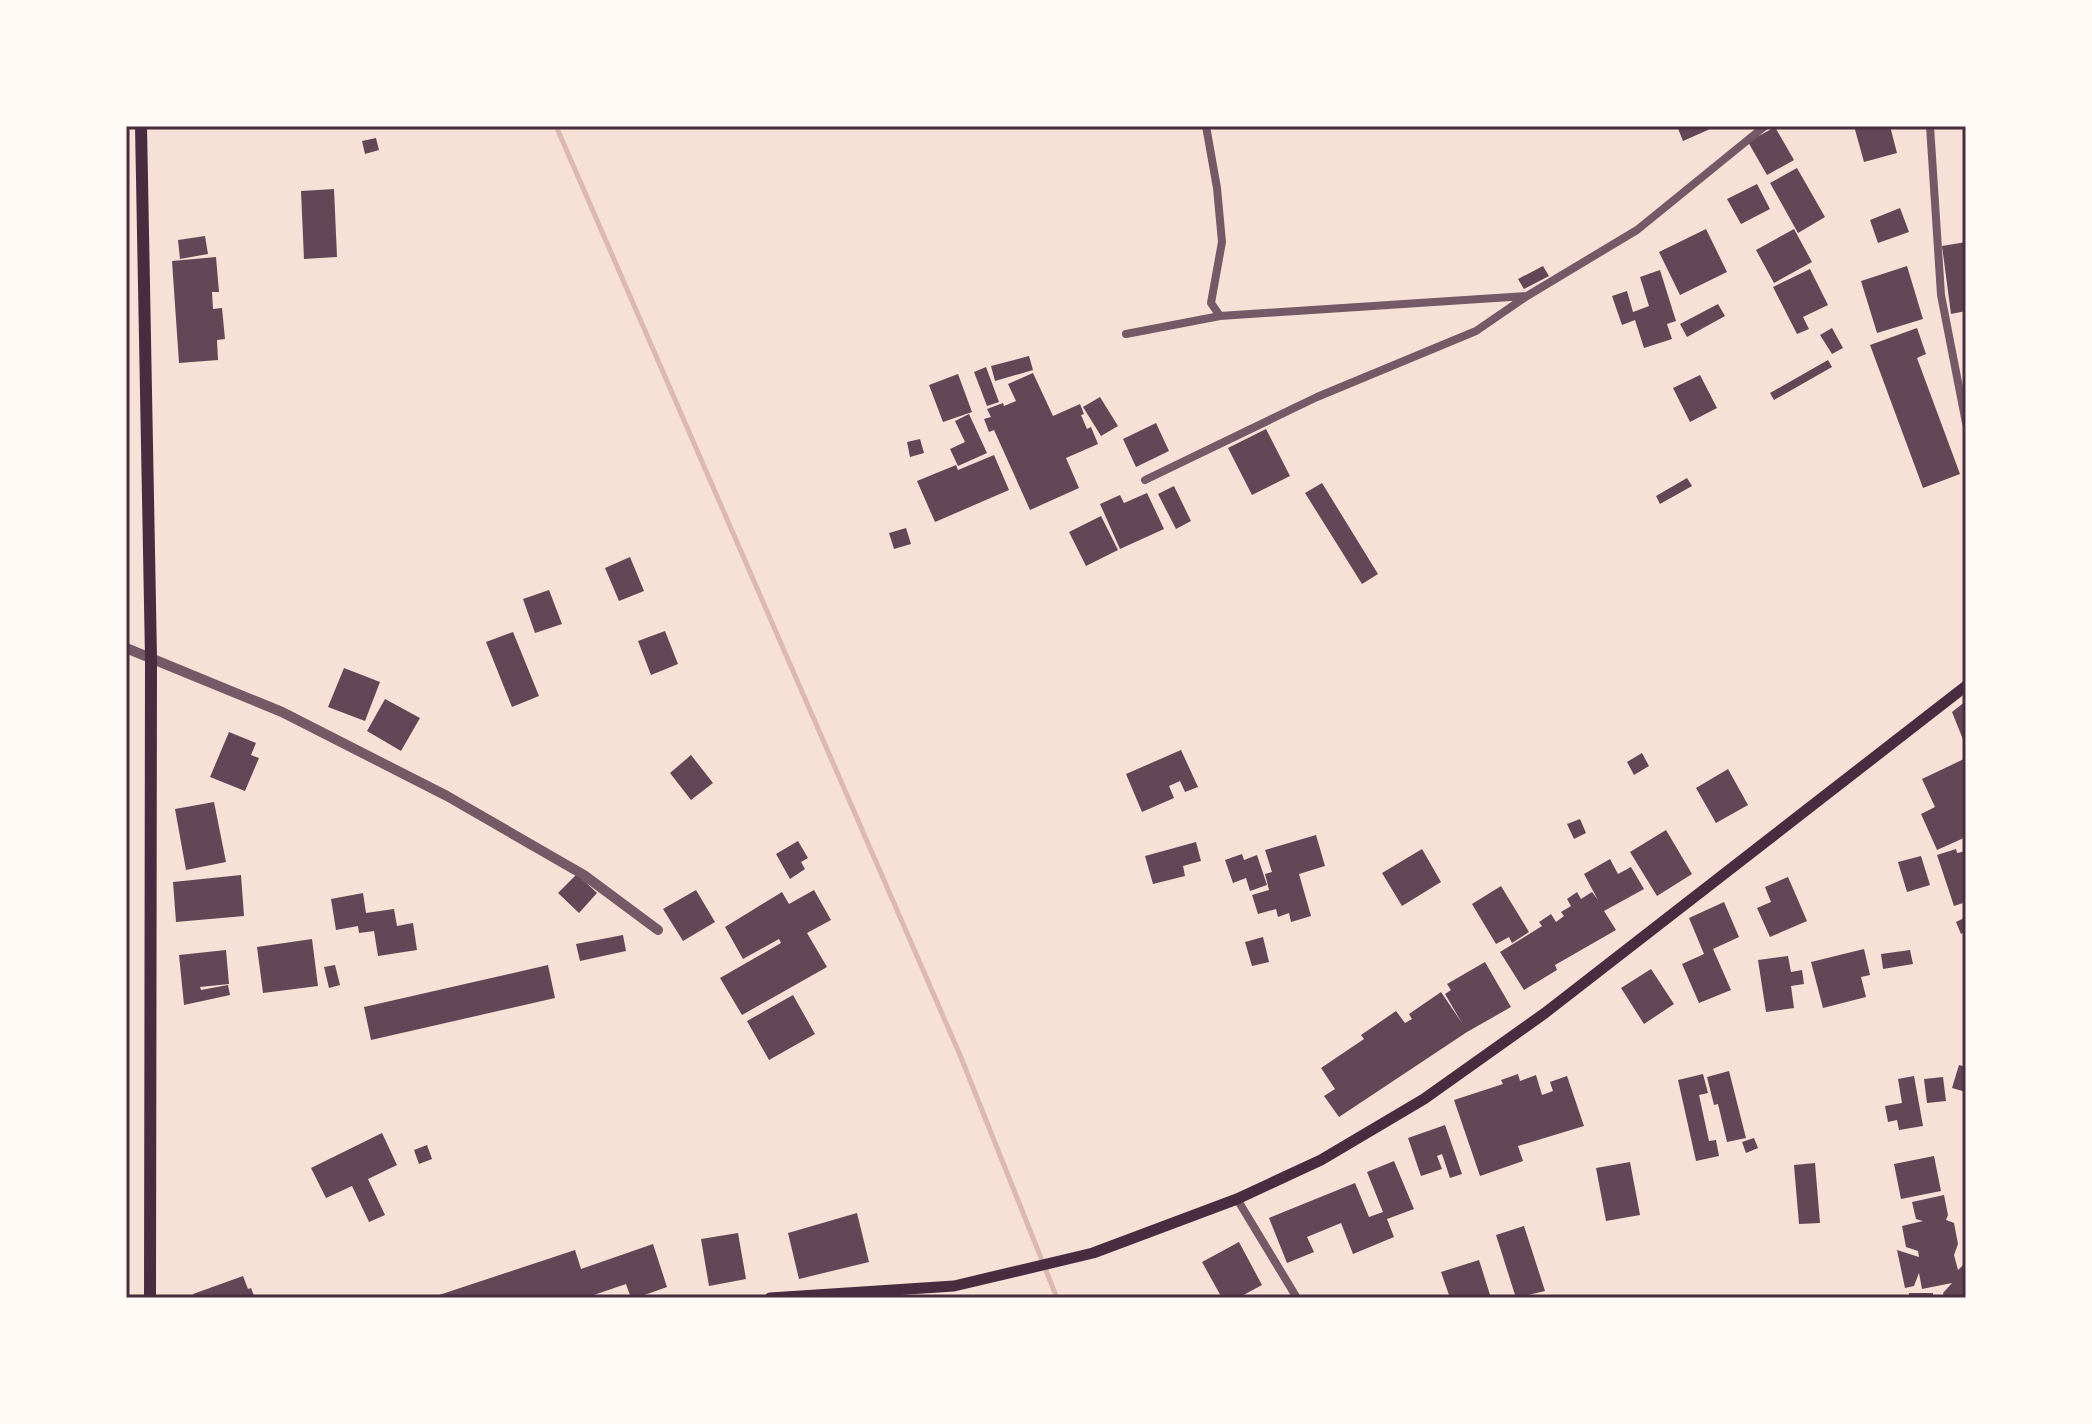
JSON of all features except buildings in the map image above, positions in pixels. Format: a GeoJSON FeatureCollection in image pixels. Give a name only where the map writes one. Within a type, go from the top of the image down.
{"type":"FeatureCollection","features":[{"type":"Feature","properties":{"kind":"main road"},"geometry":{"type":"LineString","coordinates":[[141,126],[151,657],[150,1298]]}},
{"type":"Feature","properties":{"kind":"main road"},"geometry":{"type":"LineString","coordinates":[[770,1298],[927,1293],[1093,1253],[1237,1199],[1321,1160],[1424,1099],[1545,1013],[1966,686]]}},
{"type":"Feature","properties":{"kind":"street"},"geometry":{"type":"LineString","coordinates":[[1206,126],[1217,188],[1222,242],[1211,303],[1220,316]]}},
{"type":"Feature","properties":{"kind":"street"},"geometry":{"type":"LineString","coordinates":[[1145,480],[1317,397],[1476,331],[1527,296],[1637,230],[1765,126]]}},
{"type":"Feature","properties":{"kind":"street"},"geometry":{"type":"LineString","coordinates":[[1930,126],[1941,295],[1966,423]]}},
{"type":"Feature","properties":{"kind":"street"},"geometry":{"type":"LineString","coordinates":[[1126,334],[1220,316],[1527,296]]}},
{"type":"Feature","properties":{"kind":"street"},"geometry":{"type":"LineString","coordinates":[[126,648],[282,712],[447,796],[584,875],[658,930]]}},
{"type":"Feature","properties":{"kind":"street"},"geometry":{"type":"LineString","coordinates":[[1237,1199],[1297,1298]]}},
{"type":"Feature","properties":{"kind":"waterway"},"geometry":{"type":"LineString","coordinates":[[556,126],[960,1055],[1057,1298]]}}]}
